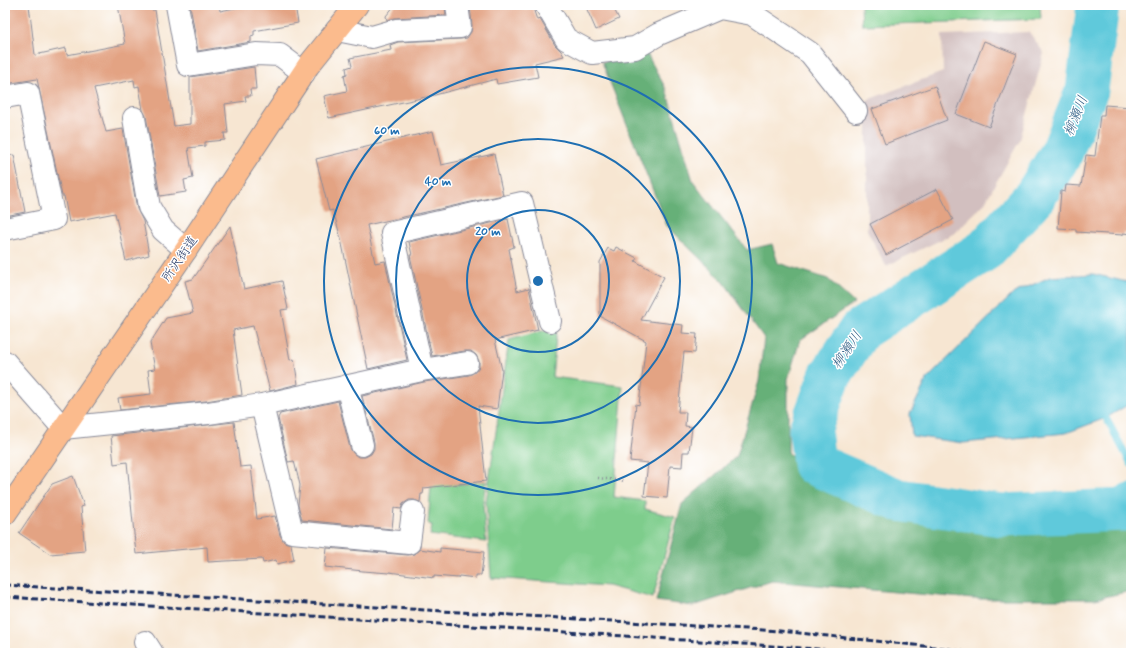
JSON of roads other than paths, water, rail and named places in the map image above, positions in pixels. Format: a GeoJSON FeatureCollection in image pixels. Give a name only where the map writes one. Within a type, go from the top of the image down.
{"type":"FeatureCollection","features":[{"type":"Feature","properties":{"kind":"main road","name":"所沢街道"},"geometry":{"type":"LineString","coordinates":[[5,514],[186,250],[304,73],[357,5]]}},
{"type":"Feature","properties":{"kind":"street"},"geometry":{"type":"LineString","coordinates":[[177,5],[188,66],[256,54],[280,55],[304,73]]}},
{"type":"Feature","properties":{"kind":"street"},"geometry":{"type":"LineString","coordinates":[[337,30],[372,37],[396,30],[460,27],[457,5]]}},
{"type":"Feature","properties":{"kind":"street"},"geometry":{"type":"LineString","coordinates":[[546,5],[566,39],[592,53],[635,48],[660,34],[720,8],[752,14],[810,53],[856,111]]}},
{"type":"Feature","properties":{"kind":"street"},"geometry":{"type":"LineString","coordinates":[[5,97],[28,93],[54,219],[5,229]]}},
{"type":"Feature","properties":{"kind":"street"},"geometry":{"type":"LineString","coordinates":[[134,118],[149,207],[163,230],[186,250]]}},
{"type":"Feature","properties":{"kind":"street"},"geometry":{"type":"LineString","coordinates":[[422,370],[392,233],[522,202],[550,321]]}},
{"type":"Feature","properties":{"kind":"street"},"geometry":{"type":"LineString","coordinates":[[7,368],[63,428],[208,413],[262,405],[422,370],[467,363]]}},
{"type":"Feature","properties":{"kind":"street"},"geometry":{"type":"LineString","coordinates":[[347,386],[362,445]]}},
{"type":"Feature","properties":{"kind":"street"},"geometry":{"type":"LineString","coordinates":[[262,405],[292,532],[409,543],[413,512]]}},
{"type":"Feature","properties":{"kind":"water"},"geometry":{"type":"Polygon","coordinates":[[[1093,274],[1131,283],[1131,403],[1106,418],[1066,433],[963,443],[912,436],[910,414],[927,379],[1014,293],[1050,277],[1093,274]]]}},
{"type":"Feature","properties":{"kind":"waterway","name":"柳瀬川"},"geometry":{"type":"LineString","coordinates":[[1098,5],[1087,90],[1062,152],[1035,196],[985,250],[860,330],[830,376],[810,430],[814,464],[898,500],[1001,515],[1124,510],[1131,505]]}},
{"type":"Feature","properties":{"kind":"waterway"},"geometry":{"type":"LineString","coordinates":[[1106,418],[1131,464]]}},
{"type":"Feature","properties":{"kind":"railway"},"geometry":{"type":"LineString","coordinates":[[5,585],[780,631],[943,648],[974,653]]}},
{"type":"Feature","properties":{"kind":"railway"},"geometry":{"type":"LineString","coordinates":[[5,597],[876,653]]}}]}
